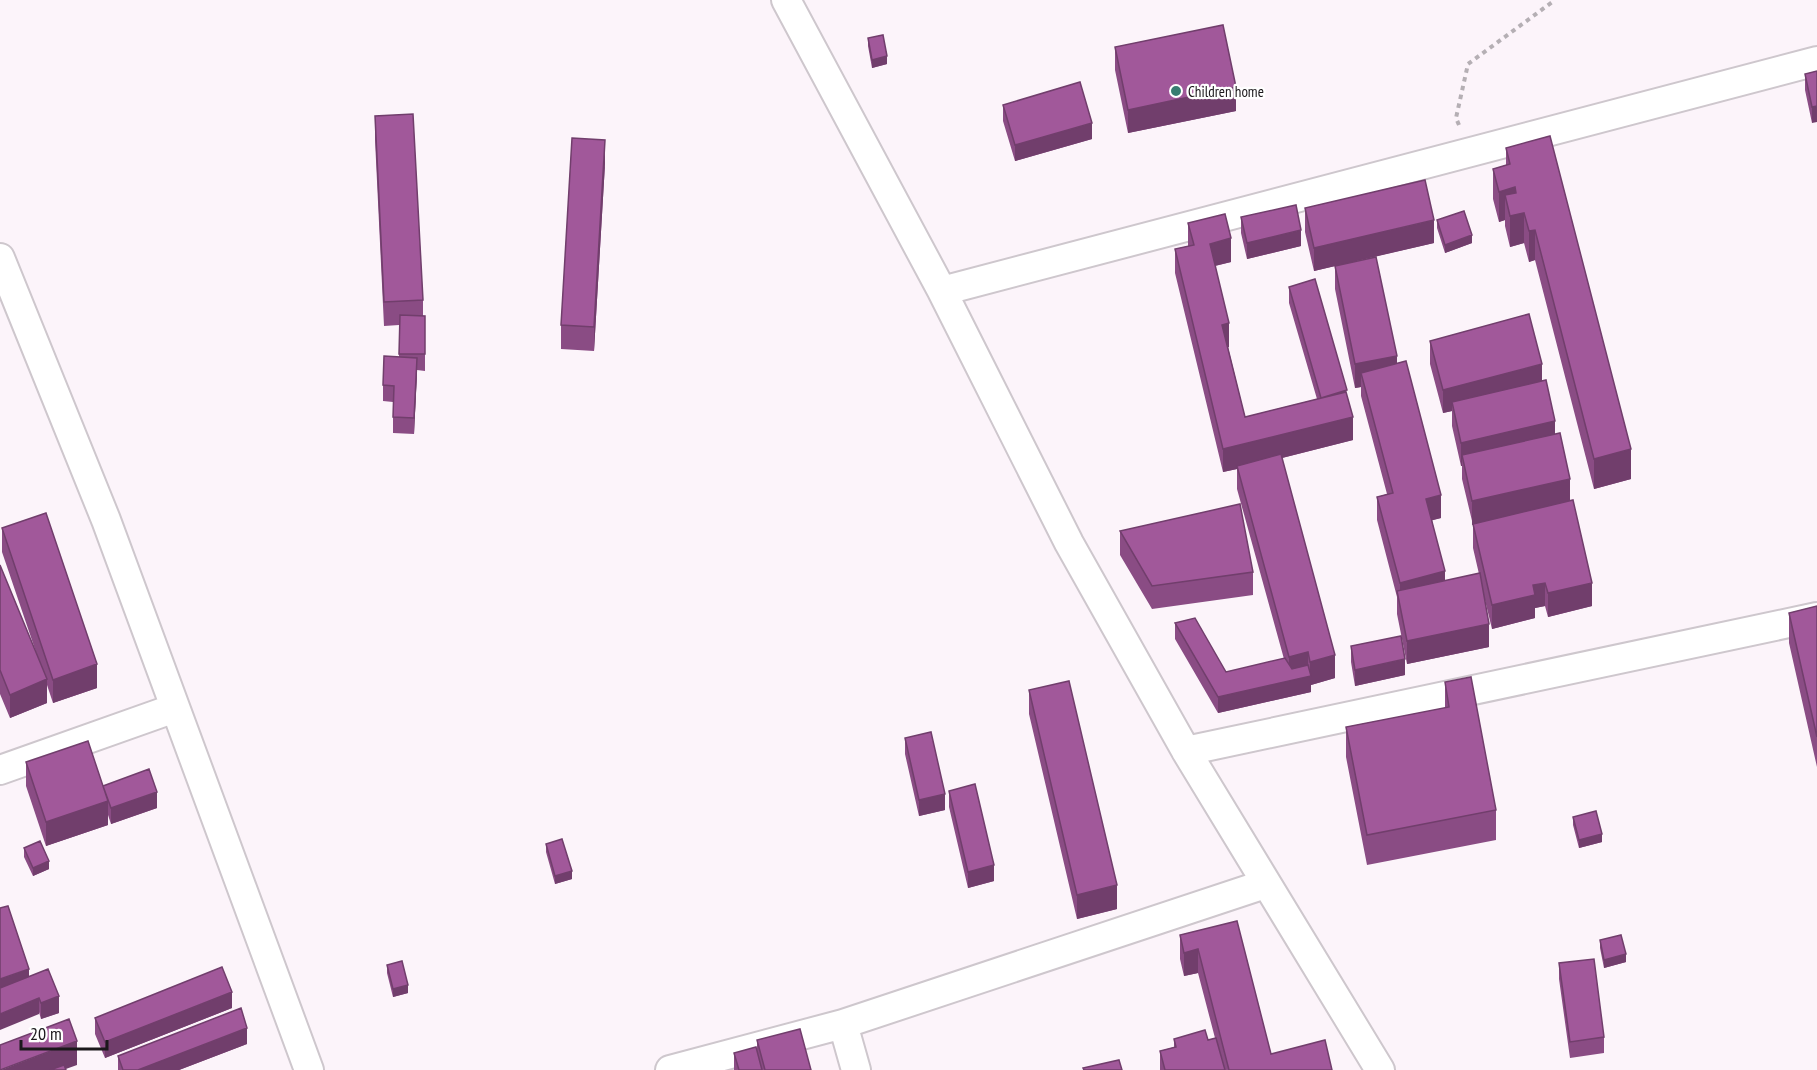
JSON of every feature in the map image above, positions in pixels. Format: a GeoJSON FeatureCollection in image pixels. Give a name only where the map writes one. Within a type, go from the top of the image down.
{"type":"FeatureCollection","features":[{"type":"Feature","properties":{"kind":"street"},"geometry":{"type":"LineString","coordinates":[[786,0],[942,291],[1069,543],[1186,751],[1380,1070]]}},
{"type":"Feature","properties":{"kind":"street"},"geometry":{"type":"LineString","coordinates":[[942,291],[1817,60]]}},
{"type":"Feature","properties":{"kind":"street"},"geometry":{"type":"LineString","coordinates":[[0,258],[106,520],[309,1070]]}},
{"type":"Feature","properties":{"kind":"street"},"geometry":{"type":"LineString","coordinates":[[1186,751],[1817,617]]}},
{"type":"Feature","properties":{"kind":"street"},"geometry":{"type":"LineString","coordinates":[[0,770],[175,708]]}},
{"type":"Feature","properties":{"kind":"street"},"geometry":{"type":"LineString","coordinates":[[670,1070],[843,1023],[1265,884]]}},
{"type":"Feature","properties":{"kind":"street"},"geometry":{"type":"LineString","coordinates":[[843,1023],[856,1070]]}},
{"type":"Feature","properties":{"kind":"path"},"geometry":{"type":"LineString","coordinates":[[1473,152],[1456,118],[1468,64],[1556,0]]}},
{"type":"Feature","properties":{"kind":"building","name":"Children home"},"geometry":{"type":"Polygon","coordinates":[[[1223,25],[1236,87],[1128,110],[1115,47],[1223,25]]]}},
{"type":"Feature","properties":{"kind":"building"},"geometry":{"type":"Polygon","coordinates":[[[883,35],[887,56],[872,60],[868,38],[883,35]]]}},
{"type":"Feature","properties":{"kind":"building"},"geometry":{"type":"Polygon","coordinates":[[[1817,71],[1817,106],[1812,107],[1805,74],[1817,71]]]}},
{"type":"Feature","properties":{"kind":"building"},"geometry":{"type":"Polygon","coordinates":[[[1080,82],[1092,123],[1015,145],[1003,105],[1080,82]]]}},
{"type":"Feature","properties":{"kind":"building"},"geometry":{"type":"Polygon","coordinates":[[[413,114],[423,300],[384,302],[375,116],[413,114]]]}},
{"type":"Feature","properties":{"kind":"building"},"geometry":{"type":"Polygon","coordinates":[[[1550,136],[1631,449],[1594,459],[1535,230],[1529,231],[1524,213],[1510,216],[1505,195],[1516,193],[1515,187],[1499,192],[1493,169],[1510,164],[1506,148],[1550,136]]]}},
{"type":"Feature","properties":{"kind":"building"},"geometry":{"type":"Polygon","coordinates":[[[572,138],[605,140],[594,327],[561,325],[572,138]]]}},
{"type":"Feature","properties":{"kind":"building"},"geometry":{"type":"Polygon","coordinates":[[[1425,180],[1434,220],[1314,248],[1305,208],[1425,180]]]}},
{"type":"Feature","properties":{"kind":"building"},"geometry":{"type":"Polygon","coordinates":[[[1296,205],[1301,230],[1247,243],[1241,217],[1296,205]]]}},
{"type":"Feature","properties":{"kind":"building"},"geometry":{"type":"Polygon","coordinates":[[[1464,211],[1472,235],[1445,245],[1437,220],[1464,211]]]}},
{"type":"Feature","properties":{"kind":"building"},"geometry":{"type":"Polygon","coordinates":[[[1225,214],[1231,238],[1210,244],[1229,323],[1222,325],[1245,417],[1346,392],[1353,417],[1223,449],[1175,249],[1194,245],[1188,223],[1225,214]]]}},
{"type":"Feature","properties":{"kind":"building"},"geometry":{"type":"Polygon","coordinates":[[[1376,257],[1397,356],[1355,364],[1335,266],[1376,257]]]}},
{"type":"Feature","properties":{"kind":"building"},"geometry":{"type":"Polygon","coordinates":[[[1315,279],[1347,390],[1321,398],[1289,287],[1315,279]]]}},
{"type":"Feature","properties":{"kind":"building"},"geometry":{"type":"Polygon","coordinates":[[[1529,314],[1542,364],[1443,390],[1430,341],[1529,314]]]}},
{"type":"Feature","properties":{"kind":"building"},"geometry":{"type":"Polygon","coordinates":[[[400,315],[425,316],[425,354],[399,354],[400,315]]]}},
{"type":"Feature","properties":{"kind":"building"},"geometry":{"type":"Polygon","coordinates":[[[384,356],[417,358],[414,418],[393,417],[394,386],[383,385],[384,356]]]}},
{"type":"Feature","properties":{"kind":"building"},"geometry":{"type":"Polygon","coordinates":[[[1406,361],[1441,495],[1426,499],[1445,571],[1400,583],[1377,497],[1393,493],[1361,373],[1406,361]]]}},
{"type":"Feature","properties":{"kind":"building"},"geometry":{"type":"Polygon","coordinates":[[[1546,380],[1555,421],[1461,443],[1452,402],[1546,380]]]}},
{"type":"Feature","properties":{"kind":"building"},"geometry":{"type":"Polygon","coordinates":[[[1560,433],[1570,479],[1472,501],[1462,455],[1560,433]]]}},
{"type":"Feature","properties":{"kind":"building"},"geometry":{"type":"Polygon","coordinates":[[[1281,454],[1335,655],[1310,662],[1308,652],[1289,657],[1237,466],[1281,454]]]}},
{"type":"Feature","properties":{"kind":"building"},"geometry":{"type":"Polygon","coordinates":[[[1573,500],[1592,583],[1548,593],[1545,583],[1533,585],[1535,595],[1492,605],[1473,524],[1573,500]]]}},
{"type":"Feature","properties":{"kind":"building"},"geometry":{"type":"Polygon","coordinates":[[[1240,504],[1253,572],[1152,586],[1120,531],[1240,504]]]}},
{"type":"Feature","properties":{"kind":"building"},"geometry":{"type":"Polygon","coordinates":[[[46,513],[97,664],[53,680],[2,528],[46,513]]]}},
{"type":"Feature","properties":{"kind":"building"},"geometry":{"type":"Polygon","coordinates":[[[0,565],[47,679],[10,695],[0,670],[0,565]]]}},
{"type":"Feature","properties":{"kind":"building"},"geometry":{"type":"Polygon","coordinates":[[[1480,573],[1489,624],[1407,641],[1397,591],[1480,573]]]}},
{"type":"Feature","properties":{"kind":"building"},"geometry":{"type":"Polygon","coordinates":[[[1817,606],[1817,737],[1789,613],[1817,606]]]}},
{"type":"Feature","properties":{"kind":"building"},"geometry":{"type":"Polygon","coordinates":[[[1195,618],[1226,672],[1285,658],[1292,669],[1308,665],[1311,676],[1218,697],[1175,623],[1195,618]]]}},
{"type":"Feature","properties":{"kind":"building"},"geometry":{"type":"Polygon","coordinates":[[[1401,636],[1405,659],[1355,670],[1351,646],[1401,636]]]}},
{"type":"Feature","properties":{"kind":"building"},"geometry":{"type":"Polygon","coordinates":[[[1471,677],[1496,810],[1367,835],[1346,727],[1449,707],[1445,682],[1471,677]]]}},
{"type":"Feature","properties":{"kind":"building"},"geometry":{"type":"Polygon","coordinates":[[[1069,681],[1117,885],[1077,895],[1029,690],[1069,681]]]}},
{"type":"Feature","properties":{"kind":"building"},"geometry":{"type":"Polygon","coordinates":[[[931,732],[945,794],[919,800],[905,738],[931,732]]]}},
{"type":"Feature","properties":{"kind":"building"},"geometry":{"type":"Polygon","coordinates":[[[88,741],[108,801],[46,822],[26,762],[88,741]]]}},
{"type":"Feature","properties":{"kind":"building"},"geometry":{"type":"Polygon","coordinates":[[[149,769],[157,792],[111,808],[103,786],[149,769]]]}},
{"type":"Feature","properties":{"kind":"building"},"geometry":{"type":"Polygon","coordinates":[[[975,784],[994,865],[968,872],[949,791],[975,784]]]}},
{"type":"Feature","properties":{"kind":"building"},"geometry":{"type":"Polygon","coordinates":[[[1596,811],[1602,834],[1579,840],[1573,817],[1596,811]]]}},
{"type":"Feature","properties":{"kind":"building"},"geometry":{"type":"Polygon","coordinates":[[[562,839],[572,871],[555,876],[546,844],[562,839]]]}},
{"type":"Feature","properties":{"kind":"building"},"geometry":{"type":"Polygon","coordinates":[[[40,841],[49,861],[33,868],[24,848],[40,841]]]}},
{"type":"Feature","properties":{"kind":"building"},"geometry":{"type":"Polygon","coordinates":[[[8,906],[29,969],[0,979],[0,908],[8,906]]]}},
{"type":"Feature","properties":{"kind":"building"},"geometry":{"type":"Polygon","coordinates":[[[1237,921],[1271,1054],[1325,1040],[1332,1070],[1229,1070],[1198,949],[1184,953],[1180,935],[1237,921]]]}},
{"type":"Feature","properties":{"kind":"building"},"geometry":{"type":"Polygon","coordinates":[[[1621,935],[1626,954],[1604,960],[1600,940],[1621,935]]]}},
{"type":"Feature","properties":{"kind":"building"},"geometry":{"type":"Polygon","coordinates":[[[1594,959],[1604,1037],[1570,1042],[1559,963],[1594,959]]]}},
{"type":"Feature","properties":{"kind":"building"},"geometry":{"type":"Polygon","coordinates":[[[402,961],[408,985],[393,989],[387,965],[402,961]]]}},
{"type":"Feature","properties":{"kind":"building"},"geometry":{"type":"Polygon","coordinates":[[[222,967],[232,992],[105,1042],[95,1018],[222,967]]]}},
{"type":"Feature","properties":{"kind":"building"},"geometry":{"type":"Polygon","coordinates":[[[48,969],[59,996],[41,1003],[39,998],[0,1014],[0,988],[48,969]]]}},
{"type":"Feature","properties":{"kind":"building"},"geometry":{"type":"Polygon","coordinates":[[[241,1008],[247,1028],[138,1070],[123,1070],[118,1056],[241,1008]]]}},
{"type":"Feature","properties":{"kind":"building"},"geometry":{"type":"Polygon","coordinates":[[[69,1019],[77,1041],[0,1070],[0,1045],[69,1019]]]}},
{"type":"Feature","properties":{"kind":"building"},"geometry":{"type":"Polygon","coordinates":[[[800,1029],[811,1070],[765,1070],[757,1040],[800,1029]]]}},
{"type":"Feature","properties":{"kind":"building"},"geometry":{"type":"Polygon","coordinates":[[[1205,1030],[1208,1040],[1216,1038],[1225,1070],[1165,1070],[1160,1051],[1176,1047],[1174,1039],[1205,1030]]]}},
{"type":"Feature","properties":{"kind":"building"},"geometry":{"type":"Polygon","coordinates":[[[756,1047],[762,1070],[739,1070],[734,1053],[756,1047]]]}},
{"type":"Feature","properties":{"kind":"building"},"geometry":{"type":"Polygon","coordinates":[[[1119,1060],[1122,1070],[1084,1070],[1083,1068],[1119,1060]]]}},
{"type":"Feature","properties":{"kind":"building"},"geometry":{"type":"Polygon","coordinates":[[[64,1065],[66,1070],[50,1070],[64,1065]]]}},
{"type":"Feature","properties":{"kind":"place","name":"Children home"},"geometry":{"type":"Point","coordinates":[1176,91]}}]}
